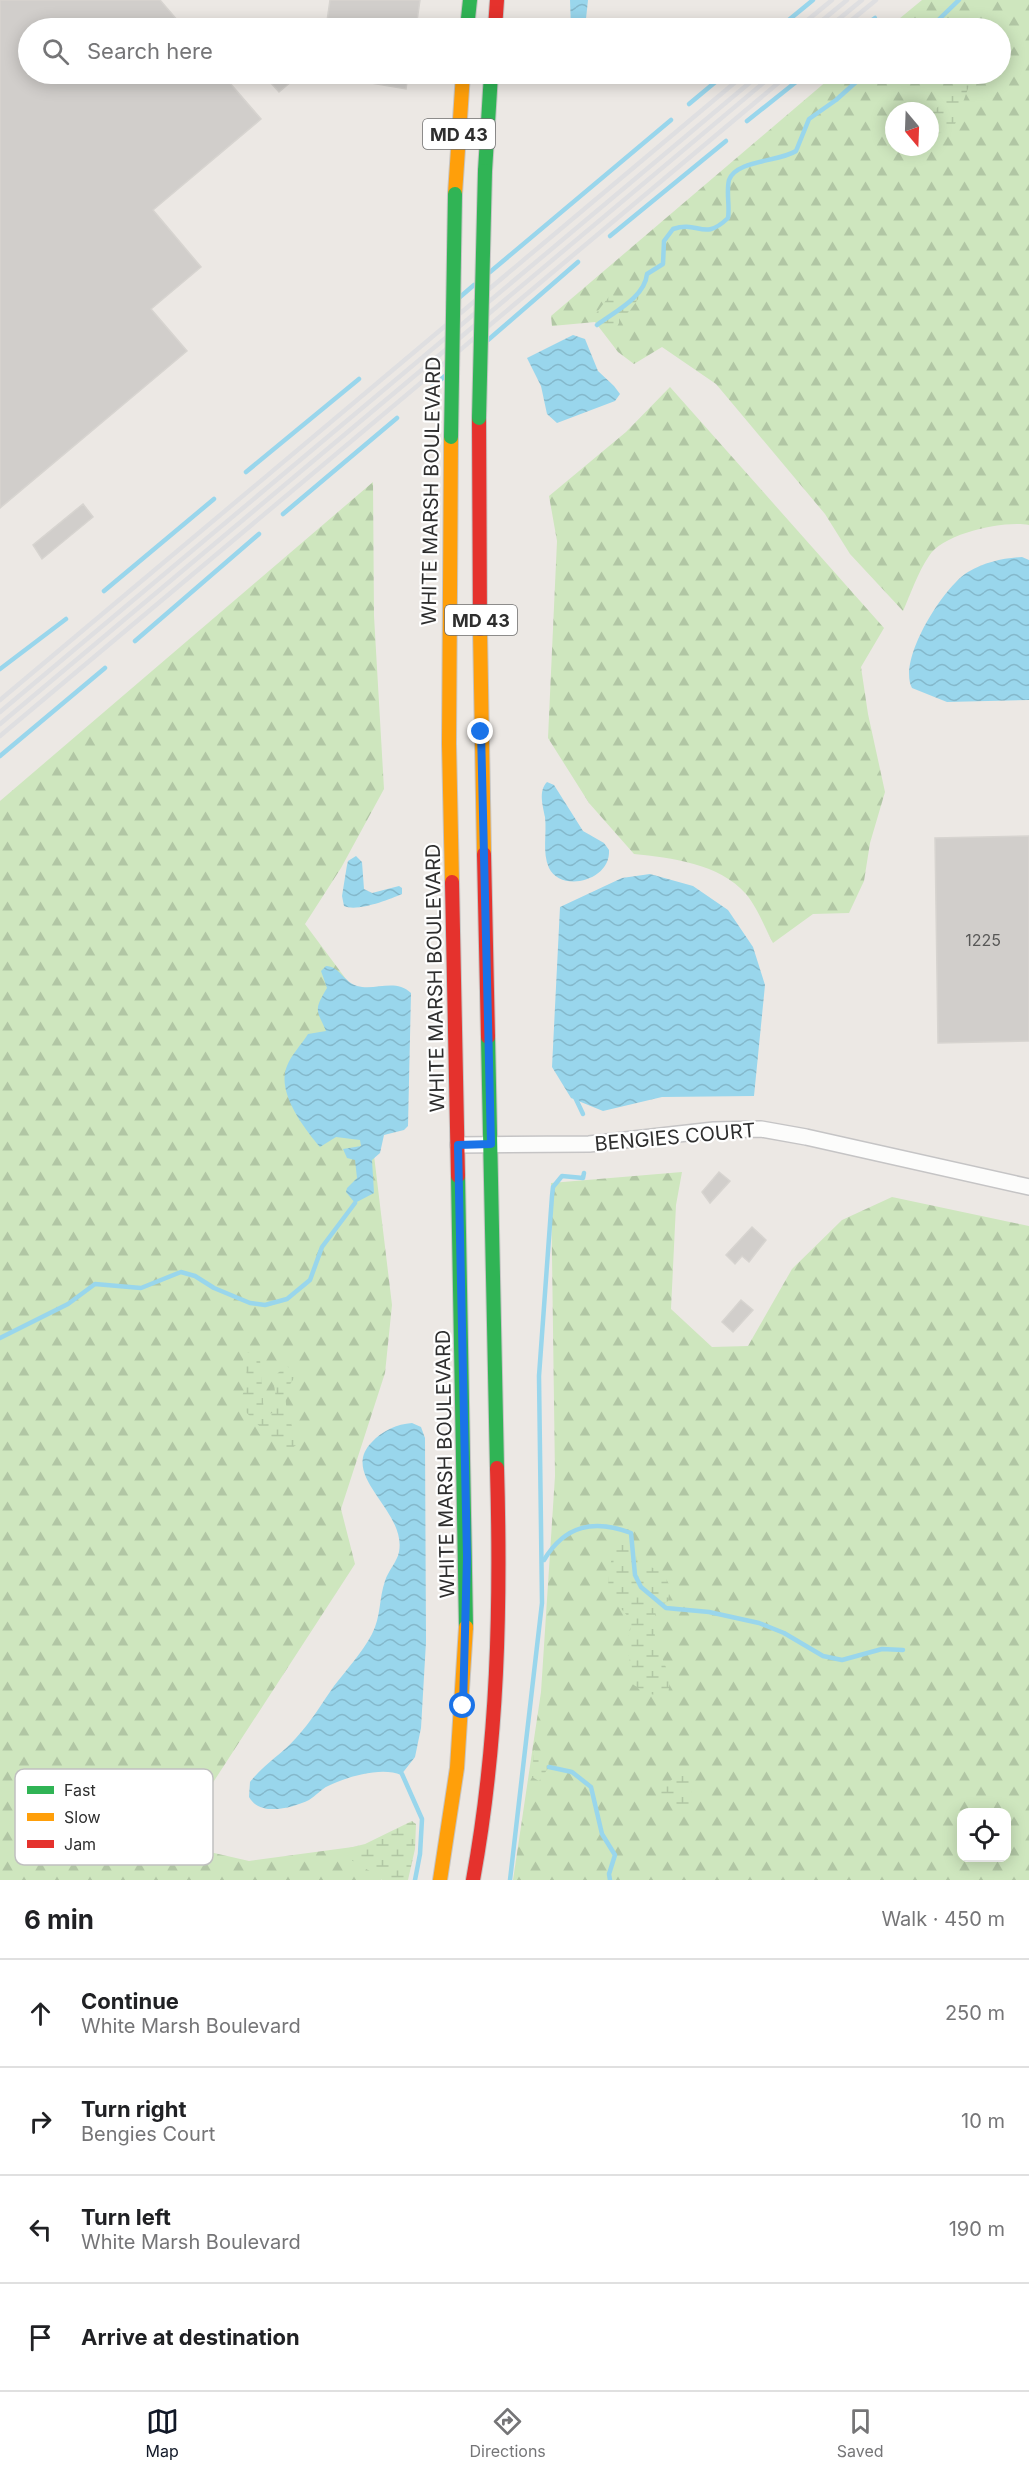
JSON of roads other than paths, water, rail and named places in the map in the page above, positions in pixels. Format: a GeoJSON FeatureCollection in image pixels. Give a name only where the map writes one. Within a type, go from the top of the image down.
{"type":"FeatureCollection","features":[{"type":"Feature","properties":{"kind":"main road"},"geometry":{"type":"LineString","coordinates":[[468,18],[470,0]]}},
{"type":"Feature","properties":{"kind":"main road"},"geometry":{"type":"LineString","coordinates":[[496,18],[497,0]]}},
{"type":"Feature","properties":{"kind":"main road","name":"WHITE MARSH BOULEVARD"},"geometry":{"type":"LineString","coordinates":[[440,1880],[457,1768],[467,1611],[449,744],[455,194],[462,84]]}},
{"type":"Feature","properties":{"kind":"main road","name":"MD 43"},"geometry":{"type":"LineString","coordinates":[[473,1880],[486,1800],[496,1707],[500,1613],[481,732],[479,418],[485,171],[490,84]]}},
{"type":"Feature","properties":{"kind":"street","name":"BENGIES COURT"},"geometry":{"type":"LineString","coordinates":[[458,1145],[597,1144],[714,1130],[761,1129],[807,1137],[1029,1187]]}},
{"type":"Feature","properties":{"kind":"water"},"geometry":{"type":"Polygon","coordinates":[[[570,0],[588,0],[586,18],[571,18],[570,0]]]}},
{"type":"Feature","properties":{"kind":"water"},"geometry":{"type":"Polygon","coordinates":[[[573,335],[585,339],[598,371],[620,394],[615,401],[557,423],[547,414],[541,386],[527,358],[573,335]]]}},
{"type":"Feature","properties":{"kind":"water"},"geometry":{"type":"Polygon","coordinates":[[[1022,557],[1029,560],[1029,700],[947,702],[912,688],[909,676],[911,660],[917,643],[925,625],[947,592],[958,580],[974,569],[994,561],[1022,557]]]}},
{"type":"Feature","properties":{"kind":"water"},"geometry":{"type":"Polygon","coordinates":[[[547,782],[554,785],[583,831],[604,843],[609,850],[607,861],[594,876],[584,880],[564,880],[555,876],[549,868],[542,799],[547,782]]]}},
{"type":"Feature","properties":{"kind":"water"},"geometry":{"type":"Polygon","coordinates":[[[356,856],[362,862],[364,889],[372,893],[399,886],[402,888],[402,894],[357,908],[344,906],[342,896],[347,865],[348,861],[356,856]]]}},
{"type":"Feature","properties":{"kind":"water"},"geometry":{"type":"Polygon","coordinates":[[[650,874],[693,886],[728,910],[753,947],[765,985],[754,1096],[662,1097],[603,1111],[571,1098],[552,1067],[560,907],[622,878],[650,874]]]}},
{"type":"Feature","properties":{"kind":"water"},"geometry":{"type":"Polygon","coordinates":[[[326,966],[331,967],[357,986],[398,986],[411,993],[408,1126],[404,1130],[384,1135],[380,1153],[372,1160],[374,1193],[355,1203],[346,1192],[357,1178],[355,1160],[347,1158],[343,1149],[361,1146],[360,1140],[336,1137],[320,1147],[293,1109],[285,1087],[287,1066],[308,1034],[326,1031],[320,1019],[318,1006],[327,988],[321,971],[326,966]]]}},
{"type":"Feature","properties":{"kind":"water"},"geometry":{"type":"Polygon","coordinates":[[[412,1423],[421,1427],[425,1438],[426,1642],[421,1728],[415,1757],[401,1775],[384,1772],[364,1774],[328,1786],[309,1800],[294,1806],[277,1809],[261,1807],[249,1797],[250,1782],[301,1732],[364,1648],[375,1628],[385,1581],[399,1552],[399,1537],[393,1522],[368,1481],[363,1468],[364,1455],[372,1442],[385,1431],[412,1423]]]}},
{"type":"Feature","properties":{"kind":"waterway"},"geometry":{"type":"LineString","coordinates":[[791,18],[813,0]]}},
{"type":"Feature","properties":{"kind":"waterway"},"geometry":{"type":"LineString","coordinates":[[940,18],[959,0]]}},
{"type":"Feature","properties":{"kind":"waterway"},"geometry":{"type":"LineString","coordinates":[[689,104],[713,84]]}},
{"type":"Feature","properties":{"kind":"waterway"},"geometry":{"type":"LineString","coordinates":[[747,121],[793,84]]}},
{"type":"Feature","properties":{"kind":"waterway"},"geometry":{"type":"LineString","coordinates":[[597,325],[635,297],[641,290],[647,274],[663,264],[664,241],[673,229],[689,227],[706,230],[720,225],[728,218],[728,185],[733,173],[749,165],[789,155],[796,151],[809,119],[854,84]]}},
{"type":"Feature","properties":{"kind":"waterway"},"geometry":{"type":"LineString","coordinates":[[490,272],[671,120]]}},
{"type":"Feature","properties":{"kind":"waterway"},"geometry":{"type":"LineString","coordinates":[[610,236],[726,141]]}},
{"type":"Feature","properties":{"kind":"waterway"},"geometry":{"type":"LineString","coordinates":[[488,340],[578,262]]}},
{"type":"Feature","properties":{"kind":"waterway"},"geometry":{"type":"LineString","coordinates":[[460,297],[474,285]]}},
{"type":"Feature","properties":{"kind":"waterway"},"geometry":{"type":"LineString","coordinates":[[431,388],[445,376]]}},
{"type":"Feature","properties":{"kind":"waterway"},"geometry":{"type":"LineString","coordinates":[[246,472],[359,379]]}},
{"type":"Feature","properties":{"kind":"waterway"},"geometry":{"type":"LineString","coordinates":[[283,514],[397,418]]}},
{"type":"Feature","properties":{"kind":"waterway"},"geometry":{"type":"LineString","coordinates":[[104,591],[214,499]]}},
{"type":"Feature","properties":{"kind":"waterway"},"geometry":{"type":"LineString","coordinates":[[135,641],[259,534]]}},
{"type":"Feature","properties":{"kind":"waterway"},"geometry":{"type":"LineString","coordinates":[[0,669],[66,619]]}},
{"type":"Feature","properties":{"kind":"waterway"},"geometry":{"type":"LineString","coordinates":[[0,756],[105,668]]}},
{"type":"Feature","properties":{"kind":"waterway"},"geometry":{"type":"LineString","coordinates":[[574,1095],[583,1114]]}},
{"type":"Feature","properties":{"kind":"waterway"},"geometry":{"type":"LineString","coordinates":[[510,1880],[542,1603],[539,1376],[552,1196],[553,1187],[562,1176],[583,1178],[584,1173]]}},
{"type":"Feature","properties":{"kind":"waterway"},"geometry":{"type":"LineString","coordinates":[[0,1338],[68,1304],[95,1284],[141,1288],[181,1272],[195,1276],[214,1288],[250,1303],[265,1305],[287,1299],[310,1280],[322,1247],[355,1203]]}},
{"type":"Feature","properties":{"kind":"waterway"},"geometry":{"type":"LineString","coordinates":[[544,1560],[552,1548],[571,1532],[593,1526],[618,1529],[631,1533],[635,1575],[641,1587],[666,1608],[709,1612],[759,1623],[784,1633],[823,1656],[842,1660],[882,1649],[903,1650]]}},
{"type":"Feature","properties":{"kind":"waterway"},"geometry":{"type":"LineString","coordinates":[[549,1767],[572,1772],[591,1787],[602,1834],[615,1855],[609,1874],[610,1880]]}},
{"type":"Feature","properties":{"kind":"waterway"},"geometry":{"type":"LineString","coordinates":[[402,1774],[422,1819],[420,1854],[415,1880]]}},
{"type":"Feature","properties":{"kind":"railway"},"geometry":{"type":"LineString","coordinates":[[810,18],[832,0]]}},
{"type":"Feature","properties":{"kind":"railway"},"geometry":{"type":"LineString","coordinates":[[825,18],[847,0]]}},
{"type":"Feature","properties":{"kind":"railway"},"geometry":{"type":"LineString","coordinates":[[840,18],[862,0]]}},
{"type":"Feature","properties":{"kind":"railway"},"geometry":{"type":"LineString","coordinates":[[854,18],[876,0]]}},
{"type":"Feature","properties":{"kind":"railway"},"geometry":{"type":"LineString","coordinates":[[0,700],[733,84]]}},
{"type":"Feature","properties":{"kind":"railway"},"geometry":{"type":"LineString","coordinates":[[0,712],[748,84]]}},
{"type":"Feature","properties":{"kind":"railway"},"geometry":{"type":"LineString","coordinates":[[0,724],[762,84]]}},
{"type":"Feature","properties":{"kind":"railway"},"geometry":{"type":"LineString","coordinates":[[0,736],[777,84]]}}]}
